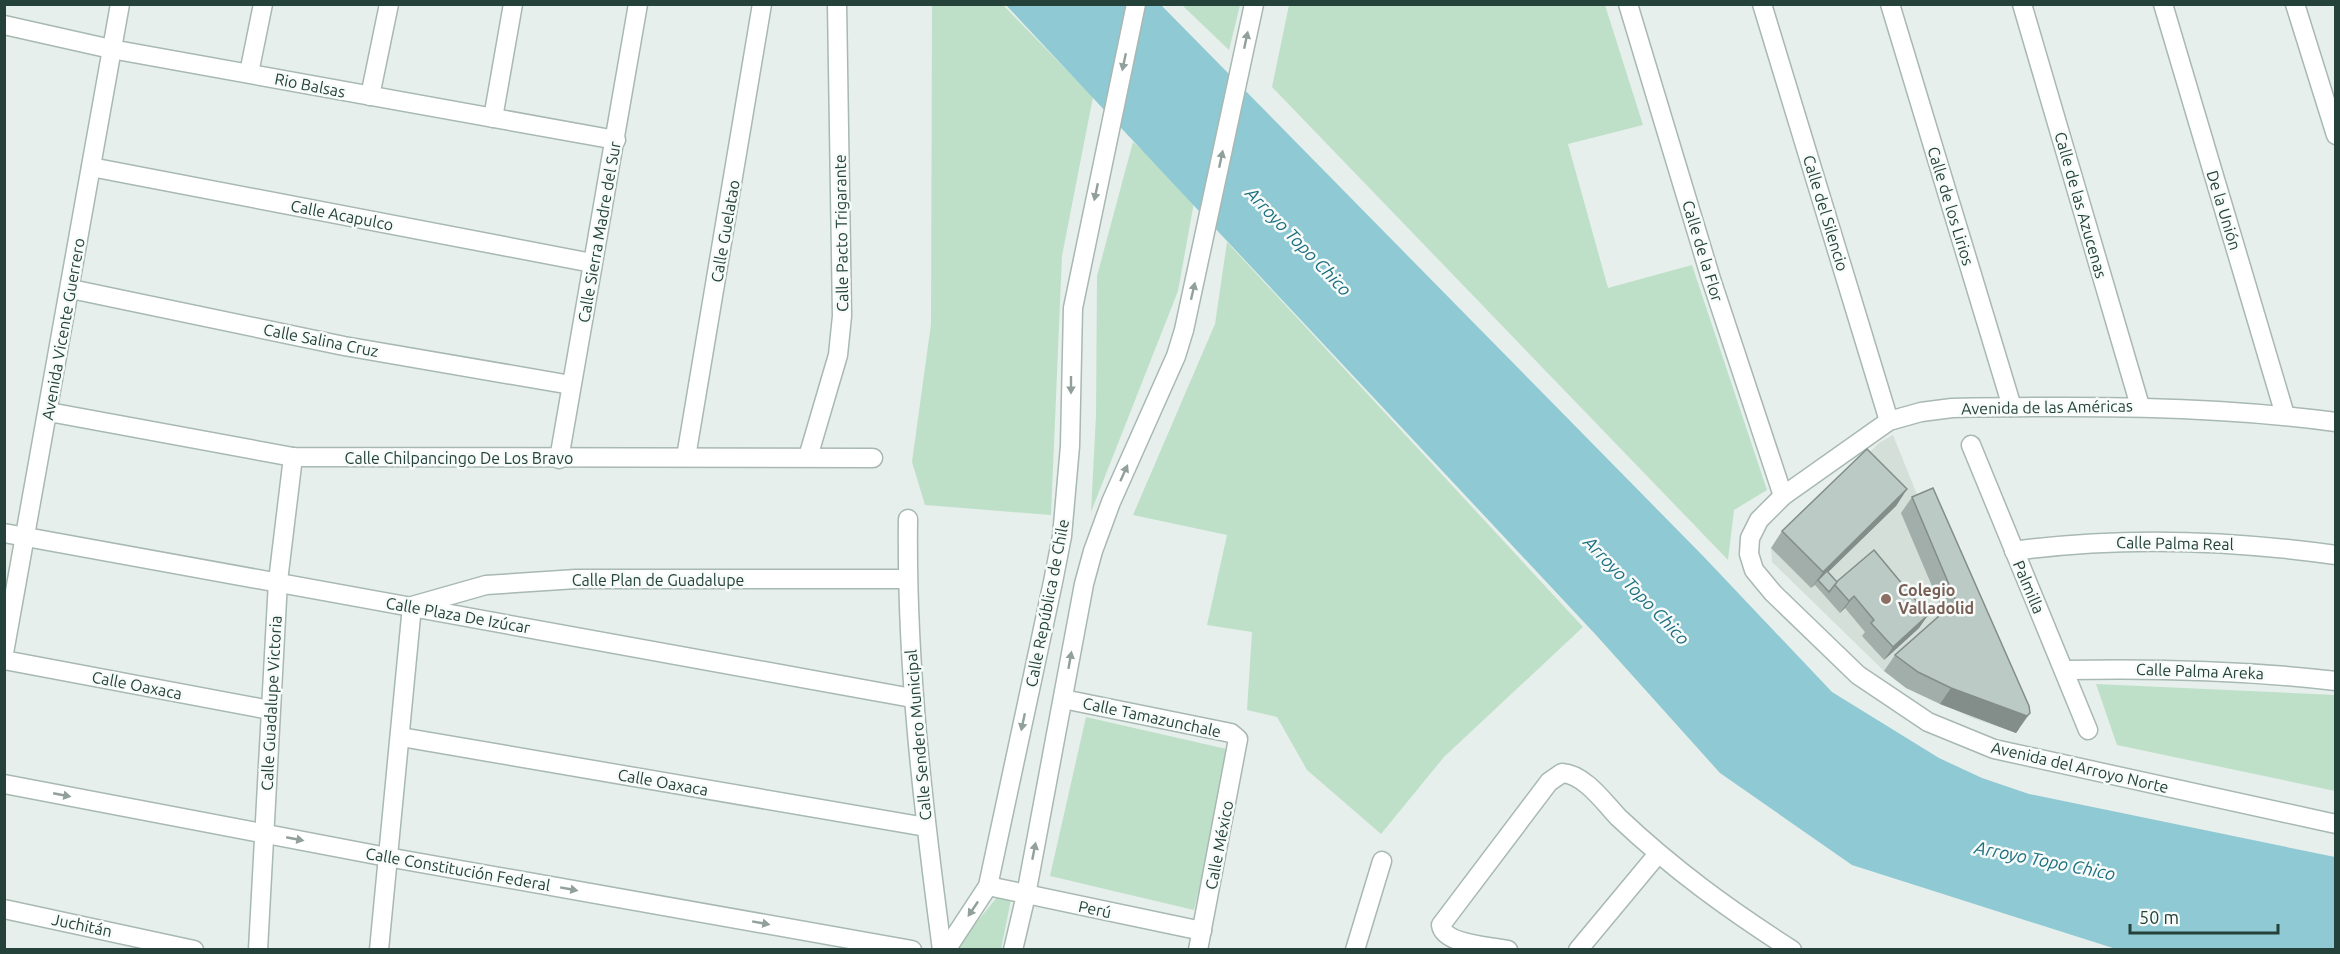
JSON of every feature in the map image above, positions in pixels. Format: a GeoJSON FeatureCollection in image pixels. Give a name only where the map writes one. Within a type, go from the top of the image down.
{"type":"FeatureCollection","features":[{"type":"Feature","properties":{"kind":"street","name":"Avenida Vicente Guerrero"},"geometry":{"type":"LineString","coordinates":[[4,653],[71,289],[120,4]]}},
{"type":"Feature","properties":{"kind":"street"},"geometry":{"type":"LineString","coordinates":[[249,73],[262,4]]}},
{"type":"Feature","properties":{"kind":"street"},"geometry":{"type":"LineString","coordinates":[[370,96],[389,4]]}},
{"type":"Feature","properties":{"kind":"street"},"geometry":{"type":"LineString","coordinates":[[493,118],[513,4]]}},
{"type":"Feature","properties":{"kind":"street","name":"Calle Sierra Madre del Sur"},"geometry":{"type":"LineString","coordinates":[[559,459],[638,4]]}},
{"type":"Feature","properties":{"kind":"street","name":"Calle Guelatao"},"geometry":{"type":"LineString","coordinates":[[686,458],[762,4]]}},
{"type":"Feature","properties":{"kind":"street","name":"Calle Pacto Trigarante"},"geometry":{"type":"LineString","coordinates":[[808,457],[838,355],[842,316],[837,4]]}},
{"type":"Feature","properties":{"kind":"street","name":"Calle República de Chile"},"geometry":{"type":"LineString","coordinates":[[944,950],[988,886],[1062,536],[1070,446],[1073,308],[1136,4]]}},
{"type":"Feature","properties":{"kind":"street","name":"Calle República de Chile"},"geometry":{"type":"LineString","coordinates":[[1014,950],[1084,584],[1111,502],[1176,356],[1210,216],[1254,4]]}},
{"type":"Feature","properties":{"kind":"street","name":"Calle de la Flor"},"geometry":{"type":"LineString","coordinates":[[1628,4],[1711,279],[1783,496]]}},
{"type":"Feature","properties":{"kind":"street","name":"Calle del Silencio"},"geometry":{"type":"LineString","coordinates":[[1762,4],[1889,421]]}},
{"type":"Feature","properties":{"kind":"street","name":"Calle de los Lirios"},"geometry":{"type":"LineString","coordinates":[[1890,4],[2012,407]]}},
{"type":"Feature","properties":{"kind":"street","name":"Calle de las Azucenas"},"geometry":{"type":"LineString","coordinates":[[2022,4],[2140,406]]}},
{"type":"Feature","properties":{"kind":"street","name":"De la Unión"},"geometry":{"type":"LineString","coordinates":[[2163,4],[2285,415]]}},
{"type":"Feature","properties":{"kind":"street"},"geometry":{"type":"LineString","coordinates":[[2295,4],[2336,135]]}},
{"type":"Feature","properties":{"kind":"street","name":"Rio Balsas"},"geometry":{"type":"LineString","coordinates":[[4,26],[111,49],[616,140]]}},
{"type":"Feature","properties":{"kind":"street","name":"Calle Acapulco"},"geometry":{"type":"LineString","coordinates":[[91,167],[592,263]]}},
{"type":"Feature","properties":{"kind":"street","name":"Calle Salina Cruz"},"geometry":{"type":"LineString","coordinates":[[71,289],[345,346],[571,385]]}},
{"type":"Feature","properties":{"kind":"street","name":"Avenida de las Américas"},"geometry":{"type":"LineString","coordinates":[[1783,496],[1889,421],[1921,412],[2012,407],[2140,406],[2285,415],[2336,422]]}},
{"type":"Feature","properties":{"kind":"street","name":"Calle Chilpancingo De Los Bravo"},"geometry":{"type":"LineString","coordinates":[[49,412],[293,457],[873,458]]}},
{"type":"Feature","properties":{"kind":"street","name":"Palmilla"},"geometry":{"type":"LineString","coordinates":[[1971,445],[2088,730]]}},
{"type":"Feature","properties":{"kind":"street","name":"Calle Guadalupe Victoria"},"geometry":{"type":"LineString","coordinates":[[258,950],[278,581],[293,457]]}},
{"type":"Feature","properties":{"kind":"street","name":"Avenida del Arroyo Norte"},"geometry":{"type":"LineString","coordinates":[[1783,496],[1759,520],[1749,538],[1749,554],[1754,570],[1773,593],[1858,675],[1928,722],[1994,749],[2336,824]]}},
{"type":"Feature","properties":{"kind":"street","name":"Calle Sendero Municipal"},"geometry":{"type":"LineString","coordinates":[[908,519],[907,579],[912,698],[926,827],[944,950]]}},
{"type":"Feature","properties":{"kind":"street","name":"Calle Plaza De Izúcar"},"geometry":{"type":"LineString","coordinates":[[4,533],[912,698]]}},
{"type":"Feature","properties":{"kind":"street","name":"Calle Palma Real"},"geometry":{"type":"LineString","coordinates":[[2014,551],[2074,543],[2184,542],[2263,545],[2336,555]]}},
{"type":"Feature","properties":{"kind":"street","name":"Calle Plan de Guadalupe"},"geometry":{"type":"LineString","coordinates":[[412,606],[486,585],[576,579],[907,579]]}},
{"type":"Feature","properties":{"kind":"street"},"geometry":{"type":"LineString","coordinates":[[379,950],[412,606]]}},
{"type":"Feature","properties":{"kind":"street","name":"Calle Oaxaca"},"geometry":{"type":"LineString","coordinates":[[4,660],[270,710]]}},
{"type":"Feature","properties":{"kind":"street","name":"Calle Palma Areka"},"geometry":{"type":"LineString","coordinates":[[2065,670],[2176,668],[2256,671],[2336,681]]}},
{"type":"Feature","properties":{"kind":"street","name":"Calle Tamazunchale"},"geometry":{"type":"LineString","coordinates":[[1063,699],[1231,734],[1238,740]]}},
{"type":"Feature","properties":{"kind":"street","name":"Calle Oaxaca"},"geometry":{"type":"LineString","coordinates":[[401,737],[926,827]]}},
{"type":"Feature","properties":{"kind":"street","name":"Calle México"},"geometry":{"type":"LineString","coordinates":[[1198,950],[1238,740]]}},
{"type":"Feature","properties":{"kind":"street"},"geometry":{"type":"LineString","coordinates":[[1508,950],[1449,938],[1442,931],[1441,925],[1555,776],[1568,773],[1579,778],[1658,855],[1723,906],[1792,950]]}},
{"type":"Feature","properties":{"kind":"street","name":"Calle Constitución Federal"},"geometry":{"type":"LineString","coordinates":[[4,784],[387,857],[912,950]]}},
{"type":"Feature","properties":{"kind":"street"},"geometry":{"type":"LineString","coordinates":[[1578,950],[1658,855]]}},
{"type":"Feature","properties":{"kind":"street"},"geometry":{"type":"LineString","coordinates":[[1355,950],[1382,861]]}},
{"type":"Feature","properties":{"kind":"street","name":"Perú"},"geometry":{"type":"LineString","coordinates":[[988,886],[1202,930]]}},
{"type":"Feature","properties":{"kind":"street","name":"Juchitán"},"geometry":{"type":"LineString","coordinates":[[4,909],[194,950]]}},
{"type":"Feature","properties":{"kind":"shaded area","name":"Colegio Valladolid"},"geometry":{"type":"Polygon","coordinates":[[[1893,435],[1931,529],[2019,729],[2016,733],[1972,718],[1906,688],[1884,671],[1772,562],[1771,548],[1879,443],[1893,435]]]}},
{"type":"Feature","properties":{"kind":"green space"},"geometry":{"type":"Polygon","coordinates":[[[932,5],[1003,5],[1093,97],[1062,256],[1051,515],[925,505],[912,462],[931,324],[932,5]]]}},
{"type":"Feature","properties":{"kind":"green space"},"geometry":{"type":"Polygon","coordinates":[[[1182,5],[1240,5],[1229,50],[1182,5]]]}},
{"type":"Feature","properties":{"kind":"green space"},"geometry":{"type":"Polygon","coordinates":[[[1289,5],[1605,5],[1643,125],[1568,144],[1608,288],[1692,265],[1767,490],[1734,510],[1728,560],[1272,87],[1289,5]]]}},
{"type":"Feature","properties":{"kind":"green space"},"geometry":{"type":"Polygon","coordinates":[[[1133,142],[1195,197],[1178,291],[1091,512],[1096,415],[1097,276],[1133,142]]]}},
{"type":"Feature","properties":{"kind":"green space"},"geometry":{"type":"Polygon","coordinates":[[[1227,242],[1583,627],[1444,757],[1381,834],[1307,770],[1277,717],[1247,710],[1252,632],[1207,625],[1227,535],[1133,515],[1215,324],[1227,242]]]}},
{"type":"Feature","properties":{"kind":"green space"},"geometry":{"type":"Polygon","coordinates":[[[2096,684],[2335,695],[2335,791],[2117,745],[2096,684]]]}},
{"type":"Feature","properties":{"kind":"green space"},"geometry":{"type":"Polygon","coordinates":[[[1086,717],[1231,750],[1194,910],[1050,876],[1086,717]]]}},
{"type":"Feature","properties":{"kind":"green space"},"geometry":{"type":"Polygon","coordinates":[[[998,896],[1011,900],[1001,949],[954,950],[998,896]]]}},
{"type":"Feature","properties":{"kind":"water","name":"Arroyo Topo Chico"},"geometry":{"type":"Polygon","coordinates":[[[1006,5],[1161,5],[1704,557],[1832,692],[1939,758],[1982,778],[2029,794],[2335,857],[2335,949],[2116,949],[1852,865],[1720,773],[1596,635],[1006,5]]]}},
{"type":"Feature","properties":{"kind":"building"},"geometry":{"type":"Polygon","coordinates":[[[1867,449],[1907,489],[1823,572],[1782,531],[1867,449]]]}},
{"type":"Feature","properties":{"kind":"building"},"geometry":{"type":"Polygon","coordinates":[[[1933,488],[2029,706],[2030,713],[2027,716],[1951,688],[1918,672],[1895,655],[1956,601],[1912,497],[1933,488]]]}},
{"type":"Feature","properties":{"kind":"building"},"geometry":{"type":"Polygon","coordinates":[[[1874,550],[1928,615],[1893,647],[1871,623],[1874,620],[1854,596],[1849,601],[1834,584],[1874,550]]]}},
{"type":"Feature","properties":{"kind":"building"},"geometry":{"type":"Polygon","coordinates":[[[1827,571],[1837,582],[1829,592],[1818,580],[1827,571]]]}},
{"type":"Feature","properties":{"kind":"place","name":"Colegio Valladolid"},"geometry":{"type":"Point","coordinates":[1886,599]}}]}
